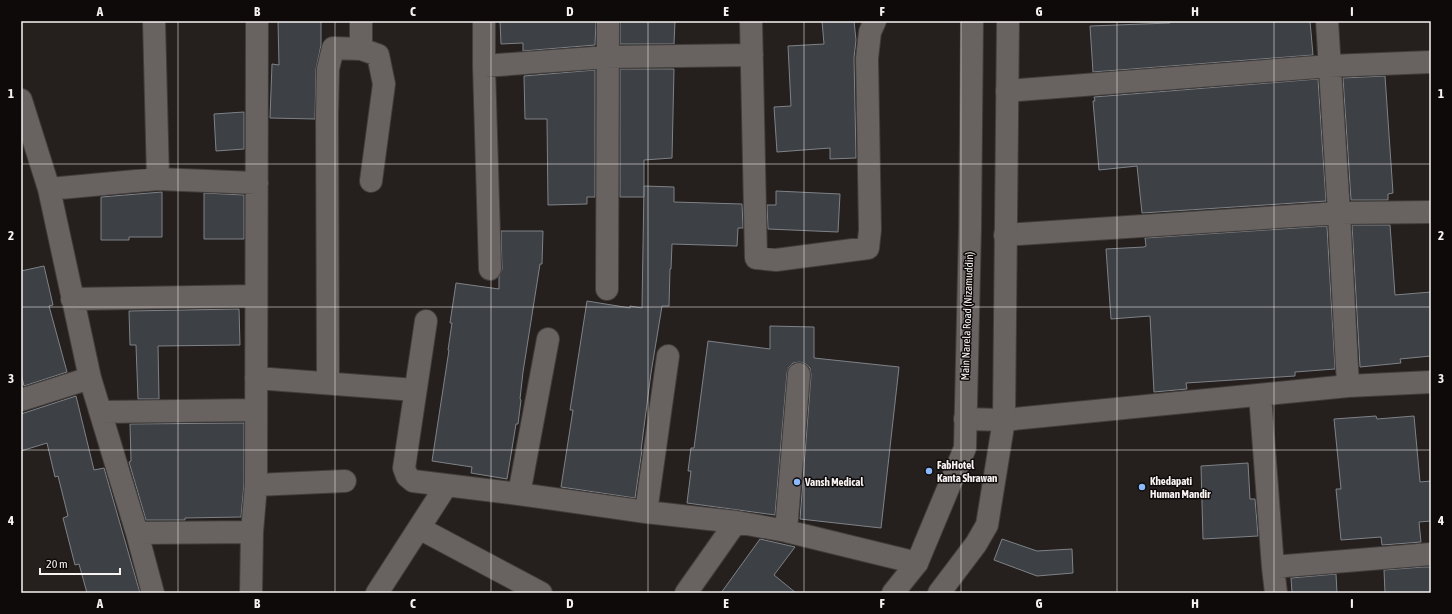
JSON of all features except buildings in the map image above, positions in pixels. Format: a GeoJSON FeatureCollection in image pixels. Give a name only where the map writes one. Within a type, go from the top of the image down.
{"type":"FeatureCollection","features":[{"type":"Feature","properties":{"kind":"street"},"geometry":{"type":"LineString","coordinates":[[154,21],[158,179]]}},
{"type":"Feature","properties":{"kind":"street"},"geometry":{"type":"LineString","coordinates":[[251,593],[252,532],[256,485],[257,21]]}},
{"type":"Feature","properties":{"kind":"street"},"geometry":{"type":"LineString","coordinates":[[361,49],[362,21]]}},
{"type":"Feature","properties":{"kind":"street"},"geometry":{"type":"LineString","coordinates":[[484,21],[490,269]]}},
{"type":"Feature","properties":{"kind":"street"},"geometry":{"type":"LineString","coordinates":[[607,289],[608,21]]}},
{"type":"Feature","properties":{"kind":"street"},"geometry":{"type":"LineString","coordinates":[[751,21],[756,258],[776,260],[868,248],[870,230],[867,58],[870,32],[875,21]]}},
{"type":"Feature","properties":{"kind":"street","name":"Main Narela Road (Nizamuddin)"},"geometry":{"type":"LineString","coordinates":[[894,593],[917,563],[965,448],[964,418],[970,228],[972,21]]}},
{"type":"Feature","properties":{"kind":"street"},"geometry":{"type":"LineString","coordinates":[[939,593],[976,544],[987,525],[1004,420],[1008,21]]}},
{"type":"Feature","properties":{"kind":"street"},"geometry":{"type":"LineString","coordinates":[[1327,21],[1348,386]]}},
{"type":"Feature","properties":{"kind":"street"},"geometry":{"type":"LineString","coordinates":[[328,383],[327,124],[328,69],[333,48],[361,49],[378,55],[384,84],[371,181]]}},
{"type":"Feature","properties":{"kind":"street"},"geometry":{"type":"LineString","coordinates":[[484,66],[607,57],[752,55]]}},
{"type":"Feature","properties":{"kind":"street"},"geometry":{"type":"LineString","coordinates":[[1007,91],[1330,66],[1431,62]]}},
{"type":"Feature","properties":{"kind":"street"},"geometry":{"type":"LineString","coordinates":[[21,100],[49,189],[90,378],[137,533],[153,593]]}},
{"type":"Feature","properties":{"kind":"street"},"geometry":{"type":"LineString","coordinates":[[49,189],[158,179],[257,183]]}},
{"type":"Feature","properties":{"kind":"street"},"geometry":{"type":"LineString","coordinates":[[1005,235],[1339,214],[1431,212]]}},
{"type":"Feature","properties":{"kind":"street"},"geometry":{"type":"LineString","coordinates":[[72,299],[256,296]]}},
{"type":"Feature","properties":{"kind":"street"},"geometry":{"type":"LineString","coordinates":[[426,321],[404,468],[407,476],[413,481],[646,512],[736,522],[786,531],[917,563]]}},
{"type":"Feature","properties":{"kind":"street"},"geometry":{"type":"LineString","coordinates":[[519,494],[548,339]]}},
{"type":"Feature","properties":{"kind":"street"},"geometry":{"type":"LineString","coordinates":[[646,512],[668,356]]}},
{"type":"Feature","properties":{"kind":"street"},"geometry":{"type":"LineString","coordinates":[[786,531],[799,374]]}},
{"type":"Feature","properties":{"kind":"street"},"geometry":{"type":"LineString","coordinates":[[21,400],[90,378]]}},
{"type":"Feature","properties":{"kind":"street"},"geometry":{"type":"LineString","coordinates":[[256,378],[416,390]]}},
{"type":"Feature","properties":{"kind":"street"},"geometry":{"type":"LineString","coordinates":[[964,418],[1004,420],[1348,386],[1431,382]]}},
{"type":"Feature","properties":{"kind":"street"},"geometry":{"type":"LineString","coordinates":[[1260,395],[1276,593]]}},
{"type":"Feature","properties":{"kind":"street"},"geometry":{"type":"LineString","coordinates":[[101,412],[256,410]]}},
{"type":"Feature","properties":{"kind":"street"},"geometry":{"type":"LineString","coordinates":[[256,485],[345,481]]}},
{"type":"Feature","properties":{"kind":"street"},"geometry":{"type":"LineString","coordinates":[[377,593],[446,486]]}},
{"type":"Feature","properties":{"kind":"street"},"geometry":{"type":"LineString","coordinates":[[686,593],[736,522]]}},
{"type":"Feature","properties":{"kind":"street"},"geometry":{"type":"LineString","coordinates":[[419,528],[535,592]]}},
{"type":"Feature","properties":{"kind":"street"},"geometry":{"type":"LineString","coordinates":[[137,533],[252,532]]}},
{"type":"Feature","properties":{"kind":"street"},"geometry":{"type":"LineString","coordinates":[[1273,567],[1431,554]]}},
{"type":"Feature","properties":{"kind":"place","name":"FabHotel Kanta Shrawan"},"geometry":{"type":"Point","coordinates":[929,471]}},
{"type":"Feature","properties":{"kind":"place","name":"Vansh Medical"},"geometry":{"type":"Point","coordinates":[797,482]}},
{"type":"Feature","properties":{"kind":"place","name":"Khedapati Human Mandir"},"geometry":{"type":"Point","coordinates":[1142,487]}}]}
